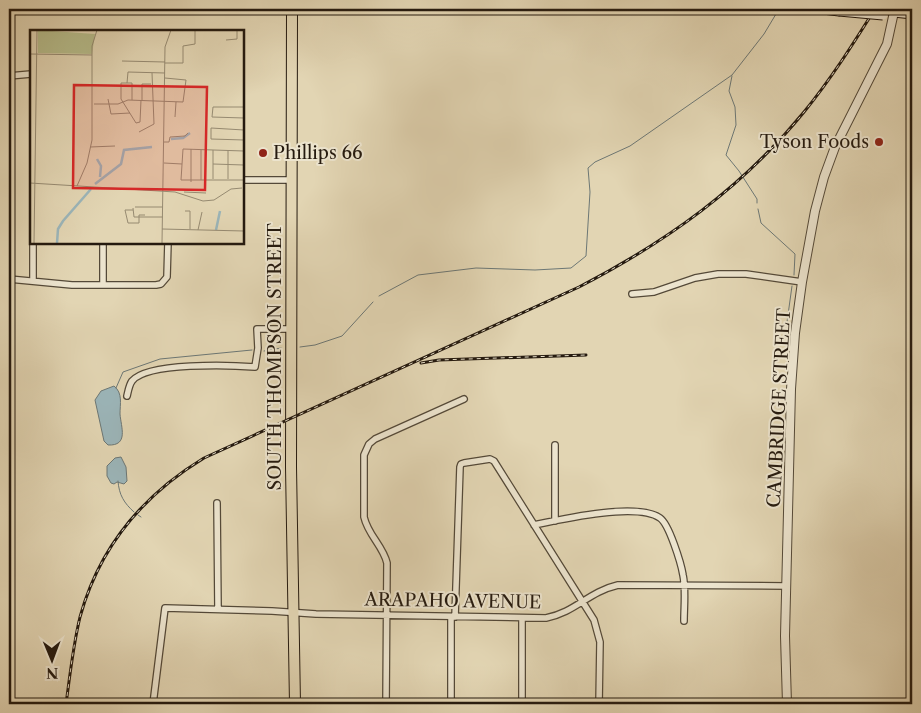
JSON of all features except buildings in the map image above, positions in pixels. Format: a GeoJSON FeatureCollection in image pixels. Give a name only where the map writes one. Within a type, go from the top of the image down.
{"type":"FeatureCollection","features":[{"type":"Feature","properties":{"kind":"highway","name":"SOUTH THOMPSON STREET"},"geometry":{"type":"LineString","coordinates":[[292,9],[292,612],[295,704]]}},
{"type":"Feature","properties":{"kind":"main road"},"geometry":{"type":"LineString","coordinates":[[823,9],[912,14]]}},
{"type":"Feature","properties":{"kind":"street","name":"CAMBRIDGE STREET"},"geometry":{"type":"LineString","coordinates":[[787,704],[786,586],[792,362],[802,282],[815,211],[824,177],[835,148],[888,40],[888,12]]}},
{"type":"Feature","properties":{"kind":"street"},"geometry":{"type":"LineString","coordinates":[[9,76],[30,74]]}},
{"type":"Feature","properties":{"kind":"street"},"geometry":{"type":"LineString","coordinates":[[244,180],[291,180]]}},
{"type":"Feature","properties":{"kind":"street"},"geometry":{"type":"LineString","coordinates":[[33,244],[33,280]]}},
{"type":"Feature","properties":{"kind":"street"},"geometry":{"type":"LineString","coordinates":[[103,244],[103,285]]}},
{"type":"Feature","properties":{"kind":"street"},"geometry":{"type":"LineString","coordinates":[[9,279],[63,284],[156,285],[165,281],[168,273],[168,244]]}},
{"type":"Feature","properties":{"kind":"street"},"geometry":{"type":"LineString","coordinates":[[632,294],[654,292],[695,278],[718,274],[746,274],[802,282]]}},
{"type":"Feature","properties":{"kind":"street"},"geometry":{"type":"LineString","coordinates":[[127,396],[132,382],[137,377],[151,372],[182,366],[255,367],[258,348],[257,329],[291,329]]}},
{"type":"Feature","properties":{"kind":"street"},"geometry":{"type":"LineString","coordinates":[[386,704],[387,563],[382,550],[369,531],[364,517],[364,455],[366,449],[376,439],[464,399]]}},
{"type":"Feature","properties":{"kind":"street"},"geometry":{"type":"LineString","coordinates":[[555,445],[555,521]]}},
{"type":"Feature","properties":{"kind":"street"},"geometry":{"type":"LineString","coordinates":[[451,704],[453,617],[461,464],[490,459],[594,620],[600,642],[599,704]]}},
{"type":"Feature","properties":{"kind":"street"},"geometry":{"type":"LineString","coordinates":[[218,504],[218,609]]}},
{"type":"Feature","properties":{"kind":"street"},"geometry":{"type":"LineString","coordinates":[[534,525],[633,511],[649,513],[660,518],[668,527],[683,574],[684,621]]}},
{"type":"Feature","properties":{"kind":"street","name":"ARAPAHO AVENUE"},"geometry":{"type":"LineString","coordinates":[[153,704],[165,608],[386,616],[546,618],[570,611],[595,593],[618,586],[786,586]]}},
{"type":"Feature","properties":{"kind":"street"},"geometry":{"type":"LineString","coordinates":[[522,618],[522,704]]}},
{"type":"Feature","properties":{"kind":"water"},"geometry":{"type":"Polygon","coordinates":[[[114,386],[120,395],[122,435],[119,442],[108,445],[104,441],[95,400],[101,391],[114,386]]]}},
{"type":"Feature","properties":{"kind":"water"},"geometry":{"type":"Polygon","coordinates":[[[121,457],[126,467],[127,481],[124,484],[117,482],[114,484],[111,483],[107,476],[107,466],[115,458],[121,457]]]}},
{"type":"Feature","properties":{"kind":"waterway"},"geometry":{"type":"LineString","coordinates":[[379,296],[418,275],[476,268],[535,270],[571,268],[586,256],[590,192],[588,168],[595,162],[630,146],[732,75],[764,34],[779,9]]}},
{"type":"Feature","properties":{"kind":"waterway"},"geometry":{"type":"LineString","coordinates":[[732,76],[729,91],[735,107],[736,125],[726,155],[739,171],[757,199],[757,203]]}},
{"type":"Feature","properties":{"kind":"waterway"},"geometry":{"type":"LineString","coordinates":[[758,209],[761,223],[795,254],[794,275]]}},
{"type":"Feature","properties":{"kind":"waterway"},"geometry":{"type":"LineString","coordinates":[[787,322],[792,286]]}},
{"type":"Feature","properties":{"kind":"waterway"},"geometry":{"type":"LineString","coordinates":[[300,347],[315,345],[342,336],[373,302]]}},
{"type":"Feature","properties":{"kind":"waterway"},"geometry":{"type":"LineString","coordinates":[[264,351],[281,348]]}},
{"type":"Feature","properties":{"kind":"waterway"},"geometry":{"type":"LineString","coordinates":[[116,388],[123,372],[160,359],[252,350]]}},
{"type":"Feature","properties":{"kind":"waterway"},"geometry":{"type":"LineString","coordinates":[[118,481],[123,498],[134,512]]}},
{"type":"Feature","properties":{"kind":"railway"},"geometry":{"type":"LineString","coordinates":[[66,704],[80,617],[88,592],[99,568],[126,526],[143,506],[162,489],[204,458],[579,287],[611,270],[672,232],[729,189],[780,139],[823,87],[875,9]]}},
{"type":"Feature","properties":{"kind":"railway"},"geometry":{"type":"LineString","coordinates":[[421,363],[439,360],[586,355]]}},
{"type":"Feature","properties":{"kind":"place","name":"Tyson Foods"},"geometry":{"type":"Point","coordinates":[879,142]}},
{"type":"Feature","properties":{"kind":"place","name":"Phillips 66"},"geometry":{"type":"Point","coordinates":[263,153]}}]}
